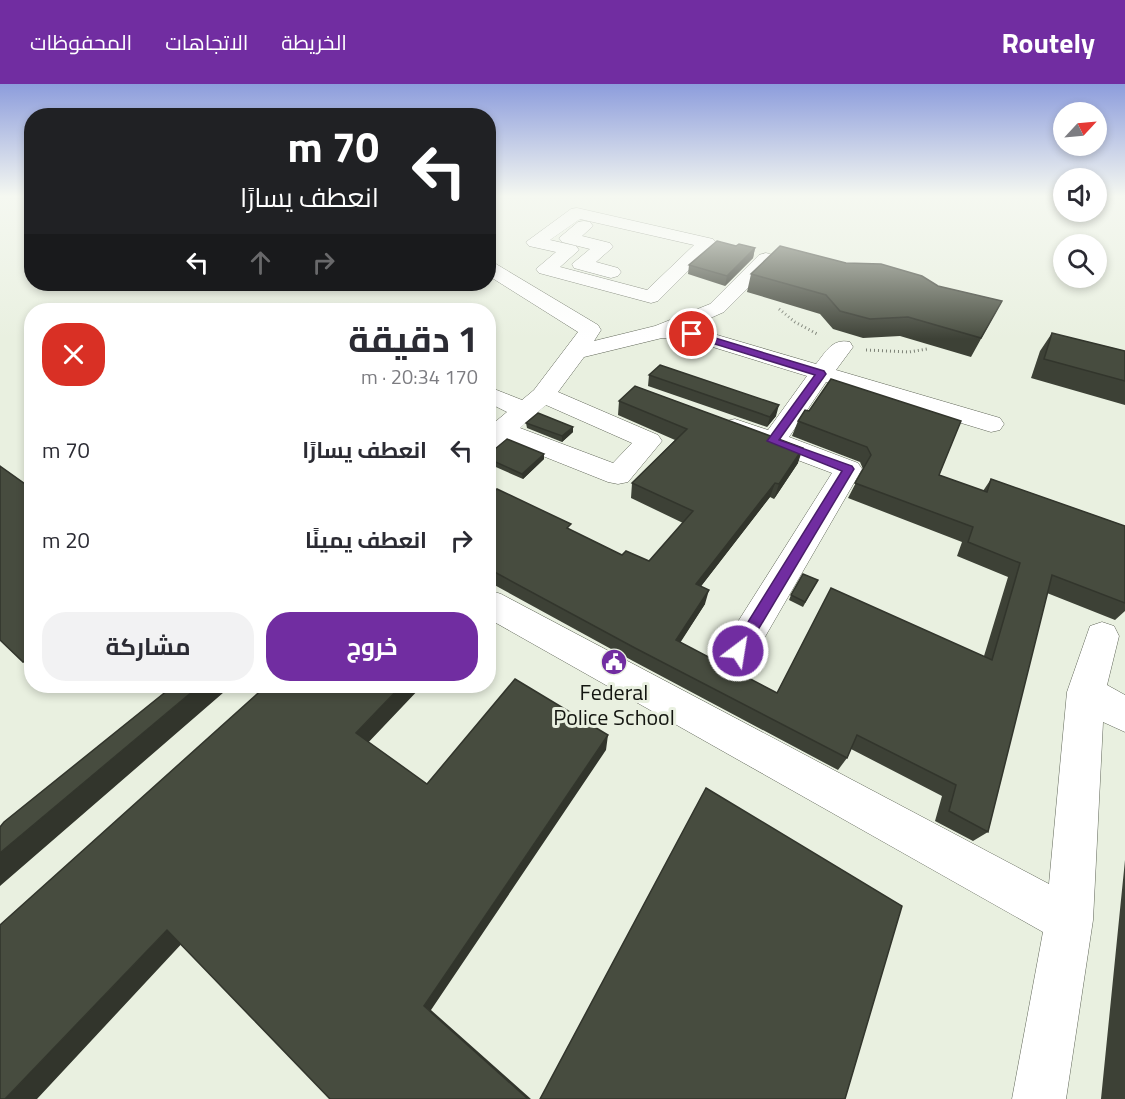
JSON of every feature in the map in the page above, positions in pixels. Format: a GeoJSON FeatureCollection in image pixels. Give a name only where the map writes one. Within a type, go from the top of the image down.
{"type":"FeatureCollection","features":[{"type":"Feature","properties":{"kind":"street"},"geometry":{"type":"LineString","coordinates":[[545,244],[570,250],[546,268],[637,280]]}},
{"type":"Feature","properties":{"kind":"street"},"geometry":{"type":"LineString","coordinates":[[593,244],[604,247],[581,264],[637,280],[651,297],[706,244]]}},
{"type":"Feature","properties":{"kind":"street"},"geometry":{"type":"LineString","coordinates":[[668,244],[675,246],[668,253]]}},
{"type":"Feature","properties":{"kind":"street"},"geometry":{"type":"LineString","coordinates":[[576,352],[662,331],[717,308],[766,259]]}},
{"type":"Feature","properties":{"kind":"street"},"geometry":{"type":"LineString","coordinates":[[496,272],[590,330]]}},
{"type":"Feature","properties":{"kind":"street"},"geometry":{"type":"LineString","coordinates":[[496,414],[534,403],[576,352],[590,330],[637,280]]}},
{"type":"Feature","properties":{"kind":"street"},"geometry":{"type":"LineString","coordinates":[[662,331],[692,334],[991,424]]}},
{"type":"Feature","properties":{"kind":"street"},"geometry":{"type":"LineString","coordinates":[[773,441],[821,374],[832,342]]}},
{"type":"Feature","properties":{"kind":"street"},"geometry":{"type":"LineString","coordinates":[[496,416],[618,475],[649,441],[534,403]]}},
{"type":"Feature","properties":{"kind":"street"},"geometry":{"type":"LineString","coordinates":[[709,418],[848,469],[738,651]]}},
{"type":"Feature","properties":{"kind":"street"},"geometry":{"type":"LineString","coordinates":[[496,607],[1069,920]]}},
{"type":"Feature","properties":{"kind":"street"},"geometry":{"type":"LineString","coordinates":[[1039,1099],[1069,920],[1086,692],[1102,636]]}},
{"type":"Feature","properties":{"kind":"street"},"geometry":{"type":"LineString","coordinates":[[1086,692],[1125,715]]}},
{"type":"Feature","properties":{"kind":"path"},"geometry":{"type":"LineString","coordinates":[[779,309],[795,322],[832,342]]}},
{"type":"Feature","properties":{"kind":"path"},"geometry":{"type":"LineString","coordinates":[[866,350],[909,352],[927,349]]}},
{"type":"Feature","properties":{"kind":"building"},"geometry":{"type":"Polygon","coordinates":[[[713,244],[740,244],[755,248],[727,276],[689,265],[713,244]]]}},
{"type":"Feature","properties":{"kind":"building"},"geometry":{"type":"Polygon","coordinates":[[[780,246],[846,263],[881,264],[922,276],[938,286],[1002,301],[981,338],[908,317],[870,319],[840,311],[826,295],[751,274],[780,246]]]}},
{"type":"Feature","properties":{"kind":"building"},"geometry":{"type":"Polygon","coordinates":[[[1052,333],[1125,351],[1125,381],[1044,359],[1052,333]]]}},
{"type":"Feature","properties":{"kind":"building"},"geometry":{"type":"Polygon","coordinates":[[[660,365],[779,405],[770,417],[649,375],[660,365]]]}},
{"type":"Feature","properties":{"kind":"building"},"geometry":{"type":"Polygon","coordinates":[[[831,379],[961,421],[939,475],[987,492],[991,479],[1125,526],[1125,603],[1052,575],[988,832],[949,811],[956,785],[857,735],[847,758],[496,573],[497,489],[571,524],[567,528],[622,555],[626,551],[649,561],[693,511],[632,483],[687,429],[619,401],[635,386],[803,448],[779,484],[775,483],[696,584],[709,590],[676,640],[777,693],[831,588],[992,660],[1020,563],[968,542],[973,527],[855,483],[871,455],[867,447],[798,421],[805,410],[809,411],[831,379]]]}},
{"type":"Feature","properties":{"kind":"building"},"geometry":{"type":"Polygon","coordinates":[[[538,413],[573,427],[562,436],[526,423],[538,413]]]}},
{"type":"Feature","properties":{"kind":"building"},"geometry":{"type":"Polygon","coordinates":[[[507,439],[544,454],[522,474],[496,462],[496,448],[507,439]]]}},
{"type":"Feature","properties":{"kind":"building"},"geometry":{"type":"Polygon","coordinates":[[[0,466],[24,483],[24,661],[0,640],[0,466]]]}},
{"type":"Feature","properties":{"kind":"building"},"geometry":{"type":"Polygon","coordinates":[[[803,574],[818,580],[805,602],[791,595],[803,574]]]}},
{"type":"Feature","properties":{"kind":"building"},"geometry":{"type":"Polygon","coordinates":[[[515,679],[608,735],[424,1006],[528,1099],[330,1099],[167,930],[5,1099],[0,1099],[0,925],[258,693],[394,693],[356,733],[427,784],[515,679]]]}},
{"type":"Feature","properties":{"kind":"building"},"geometry":{"type":"Polygon","coordinates":[[[164,693],[191,693],[0,853],[0,827],[164,693]]]}},
{"type":"Feature","properties":{"kind":"building"},"geometry":{"type":"Polygon","coordinates":[[[706,788],[902,906],[845,1099],[540,1099],[706,788]]]}},
{"type":"Feature","properties":{"kind":"place","name":"Federal Police School"},"geometry":{"type":"Point","coordinates":[614,662]}},
{"type":"Feature","properties":{"kind":"route"},"geometry":{"type":"LineString","coordinates":[[692,334],[821,374],[773,441],[848,469],[738,651]]}}]}
